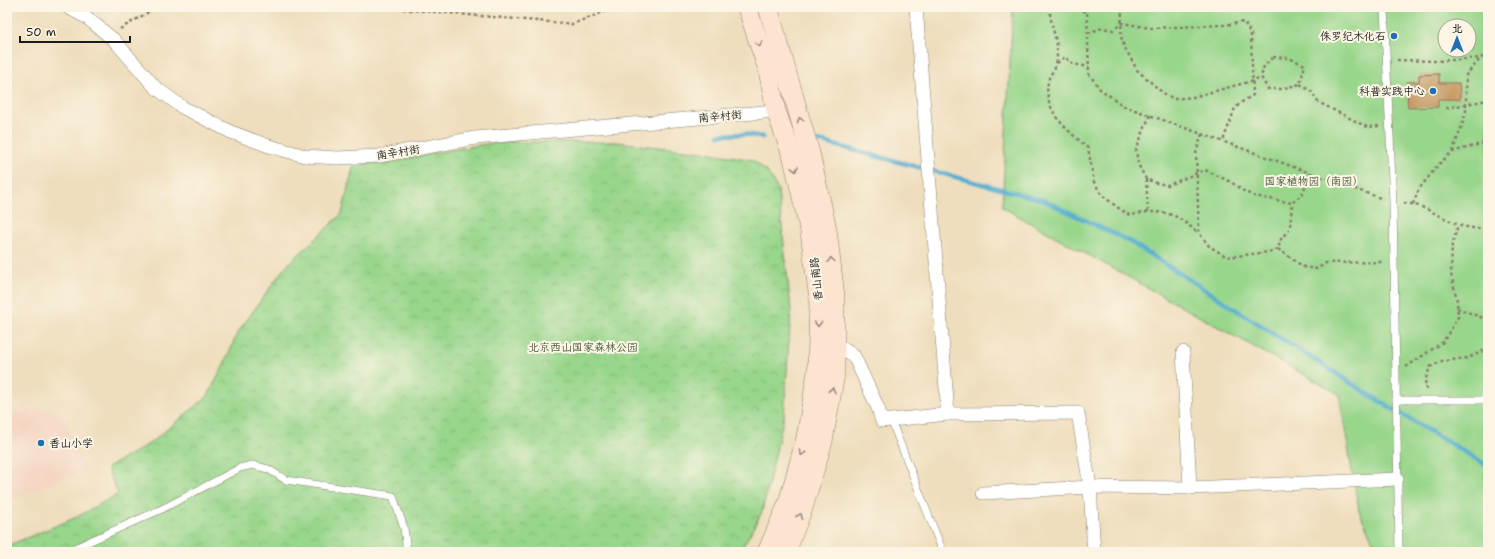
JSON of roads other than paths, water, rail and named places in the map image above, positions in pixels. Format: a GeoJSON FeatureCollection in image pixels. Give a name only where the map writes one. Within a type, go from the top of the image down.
{"type":"FeatureCollection","features":[{"type":"Feature","properties":{"kind":"street","name":"南辛村街"},"geometry":{"type":"LineString","coordinates":[[67,7],[86,17],[114,40],[155,87],[182,107],[232,132],[269,146],[305,156],[337,158],[378,156],[475,138],[776,111]]}},
{"type":"Feature","properties":{"kind":"street","name":"香山南路"},"geometry":{"type":"LineString","coordinates":[[747,7],[768,70],[776,111],[793,158],[810,232],[819,299],[817,372],[806,438],[788,503],[767,552]]}},
{"type":"Feature","properties":{"kind":"street","name":"香山南路"},"geometry":{"type":"LineString","coordinates":[[768,7],[810,153],[827,229],[835,297],[835,374],[823,441],[803,508],[786,552]]}},
{"type":"Feature","properties":{"kind":"street"},"geometry":{"type":"LineString","coordinates":[[916,7],[948,414]]}},
{"type":"Feature","properties":{"kind":"street"},"geometry":{"type":"LineString","coordinates":[[835,343],[854,356],[878,408],[882,421],[948,414],[1078,413],[1090,487],[1094,552]]}},
{"type":"Feature","properties":{"kind":"street"},"geometry":{"type":"LineString","coordinates":[[1183,352],[1190,488]]}},
{"type":"Feature","properties":{"kind":"street"},"geometry":{"type":"LineString","coordinates":[[983,493],[1090,487],[1190,488],[1398,479]]}},
{"type":"Feature","properties":{"kind":"lane"},"geometry":{"type":"LineString","coordinates":[[1384,7],[1393,203],[1399,552]]}},
{"type":"Feature","properties":{"kind":"lane"},"geometry":{"type":"LineString","coordinates":[[1396,400],[1488,400]]}},
{"type":"Feature","properties":{"kind":"lane"},"geometry":{"type":"LineString","coordinates":[[892,420],[943,552]]}},
{"type":"Feature","properties":{"kind":"lane"},"geometry":{"type":"LineString","coordinates":[[66,552],[164,508],[240,468],[252,465],[268,469],[286,480],[393,496],[404,528],[407,552]]}},
{"type":"Feature","properties":{"kind":"waterway"},"geometry":{"type":"LineString","coordinates":[[719,135],[744,134],[763,137]]}},
{"type":"Feature","properties":{"kind":"waterway"},"geometry":{"type":"LineString","coordinates":[[819,141],[1043,200],[1129,241],[1368,394],[1488,466]]}},
{"type":"Feature","properties":{"kind":"place","name":"侏罗纪木化石"},"geometry":{"type":"Point","coordinates":[1394,36]}},
{"type":"Feature","properties":{"kind":"place","name":"科普实践中心"},"geometry":{"type":"Point","coordinates":[1433,91]}},
{"type":"Feature","properties":{"kind":"place","name":"香山小学"},"geometry":{"type":"Point","coordinates":[41,443]}},
{"type":"Feature","properties":{"kind":"park label","name":"国家植物园（南园）"},"geometry":{"type":"Point","coordinates":[1314,181]}},
{"type":"Feature","properties":{"kind":"park label","name":"北京西山国家森林公园"},"geometry":{"type":"Point","coordinates":[583,347]}}]}
